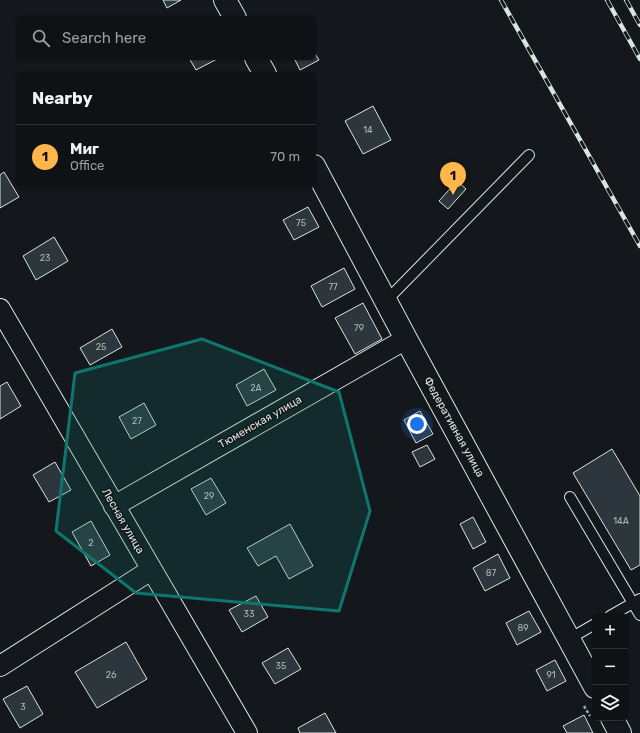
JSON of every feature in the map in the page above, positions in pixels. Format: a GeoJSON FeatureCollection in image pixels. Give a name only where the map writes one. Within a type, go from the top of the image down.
{"type":"FeatureCollection","features":[{"type":"Feature","properties":{"kind":"street"},"geometry":{"type":"LineString","coordinates":[[225,0],[234,16]]}},
{"type":"Feature","properties":{"kind":"street"},"geometry":{"type":"LineString","coordinates":[[257,60],[264,72]]}},
{"type":"Feature","properties":{"kind":"street","name":"Федеративная улица"},"geometry":{"type":"LineString","coordinates":[[316,170],[594,685]]}},
{"type":"Feature","properties":{"kind":"street","name":"Лесная улица"},"geometry":{"type":"LineString","coordinates":[[0,309],[247,733]]}},
{"type":"Feature","properties":{"kind":"street","name":"Тюменская улица"},"geometry":{"type":"LineString","coordinates":[[114,506],[406,339]]}},
{"type":"Feature","properties":{"kind":"street"},"geometry":{"type":"LineString","coordinates":[[0,666],[151,570]]}},
{"type":"Feature","properties":{"kind":"street"},"geometry":{"type":"LineString","coordinates":[[614,721],[620,733]]}},
{"type":"Feature","properties":{"kind":"lane"},"geometry":{"type":"LineString","coordinates":[[386,301],[529,155]]}},
{"type":"Feature","properties":{"kind":"lane"},"geometry":{"type":"LineString","coordinates":[[570,497],[636,601],[640,615]]}},
{"type":"Feature","properties":{"kind":"lane"},"geometry":{"type":"LineString","coordinates":[[615,613],[636,601]]}},
{"type":"Feature","properties":{"kind":"lane"},"geometry":{"type":"LineString","coordinates":[[569,639],[592,626]]}},
{"type":"Feature","properties":{"kind":"highlighted area"},"geometry":{"type":"Polygon","coordinates":[[[202,339],[339,392],[370,511],[339,611],[136,593],[56,531],[75,373],[202,339]]]}},
{"type":"Feature","properties":{"kind":"building"},"geometry":{"type":"Polygon","coordinates":[[[163,0],[181,0],[167,8],[163,0]]]}},
{"type":"Feature","properties":{"kind":"building"},"geometry":{"type":"Polygon","coordinates":[[[316,55],[319,60],[300,70],[295,60],[316,60],[316,55]]]}},
{"type":"Feature","properties":{"kind":"building"},"geometry":{"type":"Polygon","coordinates":[[[190,60],[215,60],[196,70],[190,60]]]}},
{"type":"Feature","properties":{"kind":"building"},"geometry":{"type":"Polygon","coordinates":[[[373,106],[391,140],[363,154],[345,121],[373,106]]]}},
{"type":"Feature","properties":{"kind":"building"},"geometry":{"type":"Polygon","coordinates":[[[4,172],[19,197],[0,208],[0,175],[4,172]]]}},
{"type":"Feature","properties":{"kind":"building"},"geometry":{"type":"Polygon","coordinates":[[[457,181],[466,189],[448,209],[439,201],[457,181]]]}},
{"type":"Feature","properties":{"kind":"building"},"geometry":{"type":"Polygon","coordinates":[[[308,207],[319,227],[294,240],[283,220],[308,207]]]}},
{"type":"Feature","properties":{"kind":"building"},"geometry":{"type":"Polygon","coordinates":[[[54,237],[68,261],[36,280],[23,256],[54,237]]]}},
{"type":"Feature","properties":{"kind":"building"},"geometry":{"type":"Polygon","coordinates":[[[344,268],[355,289],[322,307],[311,286],[344,268]]]}},
{"type":"Feature","properties":{"kind":"building"},"geometry":{"type":"Polygon","coordinates":[[[363,303],[382,339],[355,354],[335,318],[363,303]]]}},
{"type":"Feature","properties":{"kind":"building"},"geometry":{"type":"Polygon","coordinates":[[[112,329],[122,347],[90,365],[80,348],[112,329]]]}},
{"type":"Feature","properties":{"kind":"building"},"geometry":{"type":"Polygon","coordinates":[[[264,369],[276,390],[247,406],[236,385],[264,369]]]}},
{"type":"Feature","properties":{"kind":"building"},"geometry":{"type":"Polygon","coordinates":[[[7,382],[21,406],[0,419],[0,386],[7,382]]]}},
{"type":"Feature","properties":{"kind":"building"},"geometry":{"type":"Polygon","coordinates":[[[144,403],[156,425],[131,439],[119,417],[144,403]]]}},
{"type":"Feature","properties":{"kind":"building"},"geometry":{"type":"Polygon","coordinates":[[[420,411],[433,434],[416,443],[404,420],[420,411]]]}},
{"type":"Feature","properties":{"kind":"building"},"geometry":{"type":"Polygon","coordinates":[[[427,445],[435,459],[420,467],[412,452],[427,445]]]}},
{"type":"Feature","properties":{"kind":"building"},"geometry":{"type":"Polygon","coordinates":[[[612,449],[640,496],[640,565],[631,570],[573,473],[612,449]]]}},
{"type":"Feature","properties":{"kind":"building"},"geometry":{"type":"Polygon","coordinates":[[[55,462],[71,490],[49,502],[33,475],[55,462]]]}},
{"type":"Feature","properties":{"kind":"building"},"geometry":{"type":"Polygon","coordinates":[[[211,478],[226,503],[206,515],[191,489],[211,478]]]}},
{"type":"Feature","properties":{"kind":"building"},"geometry":{"type":"Polygon","coordinates":[[[473,517],[486,542],[473,549],[460,524],[473,517]]]}},
{"type":"Feature","properties":{"kind":"building"},"geometry":{"type":"Polygon","coordinates":[[[91,521],[110,555],[91,566],[72,532],[91,521]]]}},
{"type":"Feature","properties":{"kind":"building"},"geometry":{"type":"Polygon","coordinates":[[[290,524],[313,566],[289,579],[276,556],[258,566],[247,548],[290,524]]]}},
{"type":"Feature","properties":{"kind":"building"},"geometry":{"type":"Polygon","coordinates":[[[498,554],[510,578],[485,591],[473,568],[498,554]]]}},
{"type":"Feature","properties":{"kind":"building"},"geometry":{"type":"Polygon","coordinates":[[[256,596],[268,617],[242,632],[229,610],[256,596]]]}},
{"type":"Feature","properties":{"kind":"building"},"geometry":{"type":"Polygon","coordinates":[[[529,611],[541,632],[517,645],[506,623],[529,611]]]}},
{"type":"Feature","properties":{"kind":"building"},"geometry":{"type":"Polygon","coordinates":[[[126,642],[147,679],[97,708],[75,672],[126,642]]]}},
{"type":"Feature","properties":{"kind":"building"},"geometry":{"type":"Polygon","coordinates":[[[288,648],[301,669],[275,684],[262,663],[288,648]]]}},
{"type":"Feature","properties":{"kind":"building"},"geometry":{"type":"Polygon","coordinates":[[[555,660],[566,681],[547,691],[536,670],[555,660]]]}},
{"type":"Feature","properties":{"kind":"building"},"geometry":{"type":"Polygon","coordinates":[[[27,686],[43,714],[20,728],[3,699],[27,686]]]}},
{"type":"Feature","properties":{"kind":"building"},"geometry":{"type":"Polygon","coordinates":[[[325,713],[336,733],[300,733],[298,728],[325,713]]]}},
{"type":"Feature","properties":{"kind":"building"},"geometry":{"type":"Polygon","coordinates":[[[584,715],[593,733],[567,733],[563,726],[584,715]]]}},
{"type":"Feature","properties":{"kind":"railway"},"geometry":{"type":"LineString","coordinates":[[501,0],[640,246]]}},
{"type":"Feature","properties":{"kind":"railway"},"geometry":{"type":"LineString","coordinates":[[607,0],[640,59]]}},
{"type":"Feature","properties":{"kind":"railway"},"geometry":{"type":"LineString","coordinates":[[626,0],[640,25]]}},
{"type":"Feature","properties":{"kind":"place","name":"Миг"},"geometry":{"type":"Point","coordinates":[453,195]}}]}
